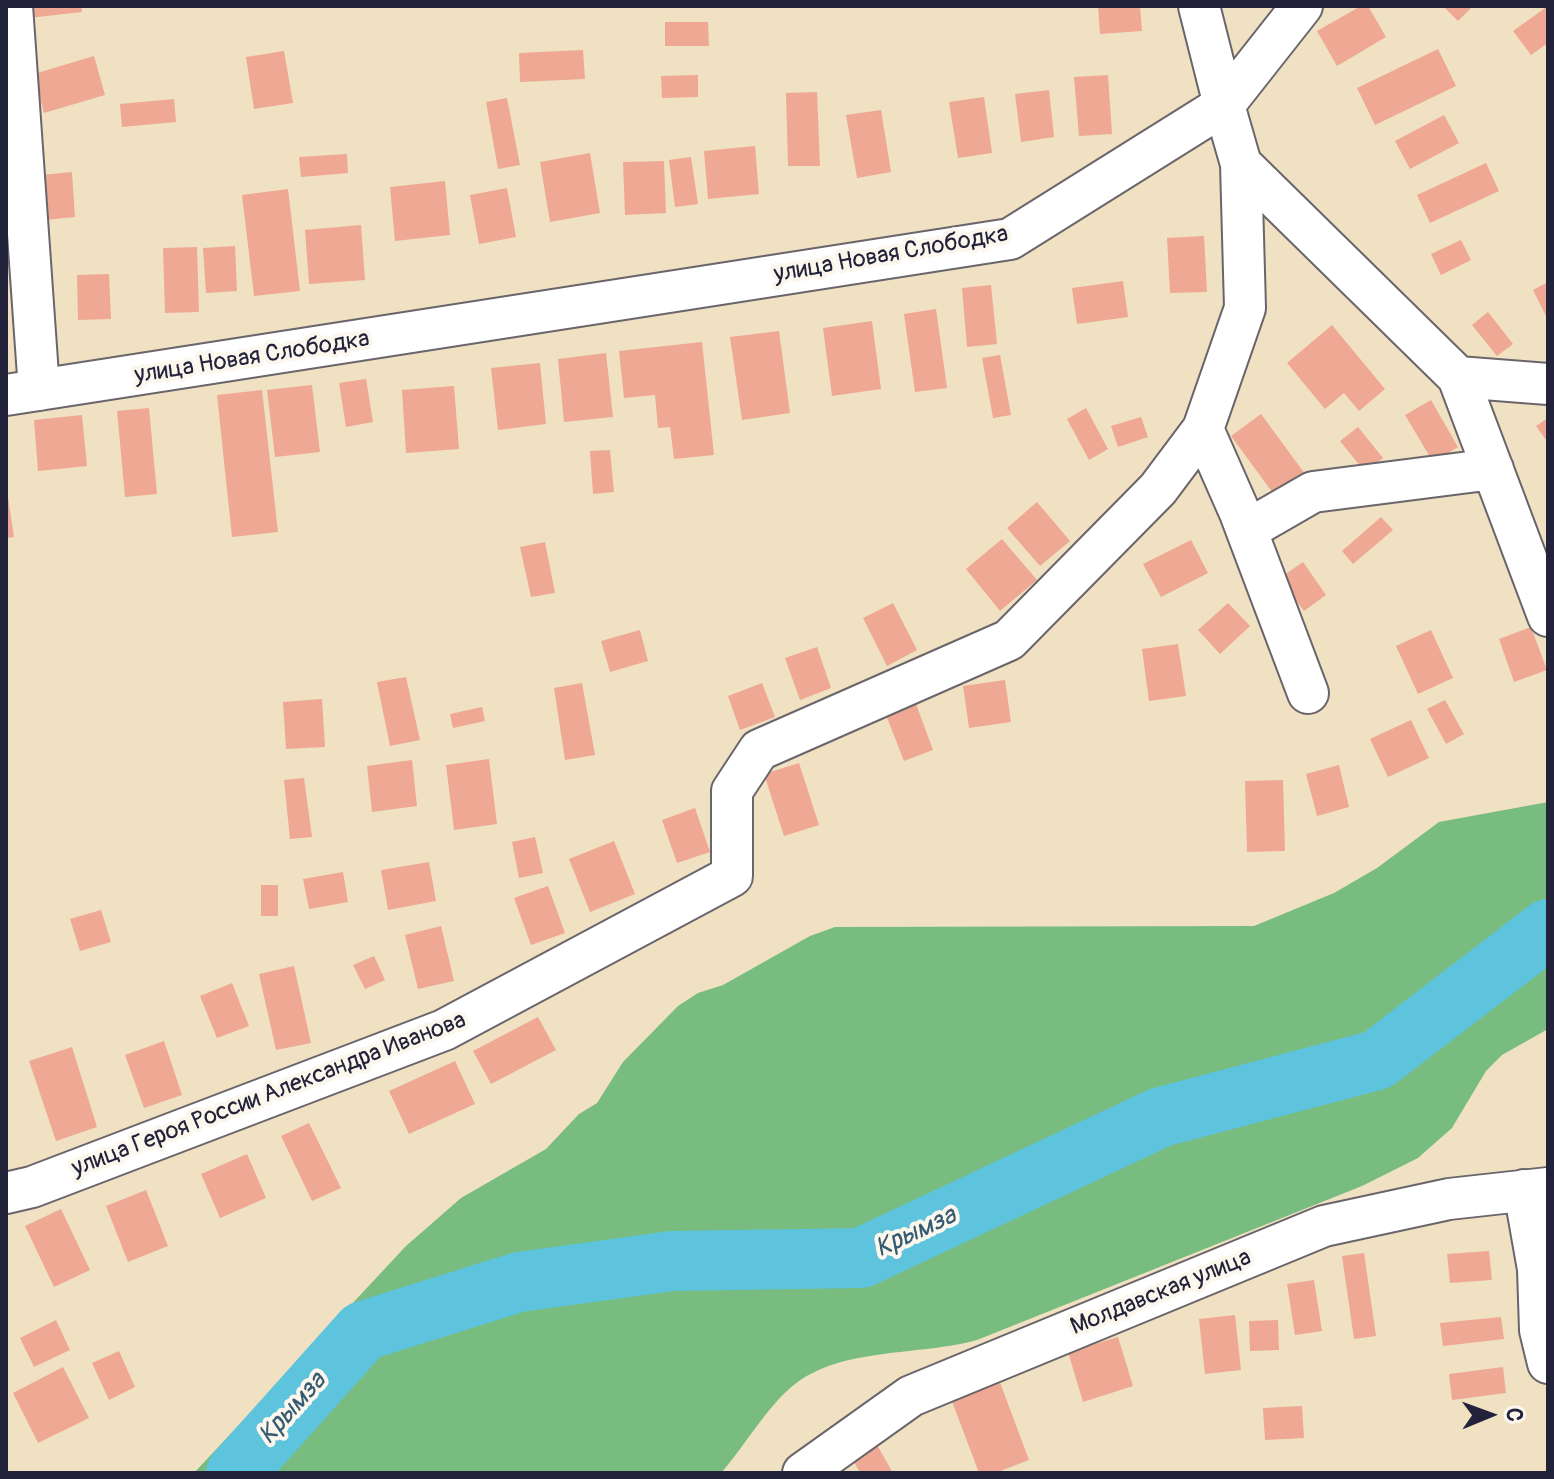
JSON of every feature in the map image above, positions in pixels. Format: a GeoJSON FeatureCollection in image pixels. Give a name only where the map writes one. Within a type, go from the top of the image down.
{"type":"FeatureCollection","features":[{"type":"Feature","properties":{"kind":"street"},"geometry":{"type":"LineString","coordinates":[[12,6],[22,393]]}},
{"type":"Feature","properties":{"kind":"street"},"geometry":{"type":"LineString","coordinates":[[1199,6],[1241,164],[1458,377],[1548,616]]}},
{"type":"Feature","properties":{"kind":"street","name":"улица Новая Слободка"},"geometry":{"type":"LineString","coordinates":[[22,393],[1010,239],[1224,105],[1302,6]]}},
{"type":"Feature","properties":{"kind":"street","name":"улица Героя России Александра Иванова"},"geometry":{"type":"LineString","coordinates":[[6,1193],[32,1187],[444,1030],[732,876],[732,791],[759,750],[1009,640],[1158,489],[1203,429],[1245,308],[1241,164]]}},
{"type":"Feature","properties":{"kind":"street"},"geometry":{"type":"LineString","coordinates":[[1458,377],[1548,384]]}},
{"type":"Feature","properties":{"kind":"street"},"geometry":{"type":"LineString","coordinates":[[1203,429],[1247,530],[1308,693]]}},
{"type":"Feature","properties":{"kind":"street"},"geometry":{"type":"LineString","coordinates":[[1247,530],[1313,492],[1493,469]]}},
{"type":"Feature","properties":{"kind":"street"},"geometry":{"type":"LineString","coordinates":[[1528,1183],[1538,1269],[1540,1330],[1548,1363]]}},
{"type":"Feature","properties":{"kind":"street","name":"Молдавская улица"},"geometry":{"type":"LineString","coordinates":[[810,1471],[911,1396],[1324,1226],[1528,1183]]}},
{"type":"Feature","properties":{"kind":"green space"},"geometry":{"type":"Polygon","coordinates":[[[1548,802],[1548,1029],[1502,1055],[1486,1071],[1452,1128],[1418,1158],[1362,1186],[977,1340],[858,1358],[814,1372],[785,1393],[721,1473],[194,1473],[406,1246],[461,1198],[546,1149],[579,1114],[597,1103],[623,1062],[678,1006],[698,993],[723,985],[810,936],[835,927],[1254,926],[1334,893],[1377,868],[1439,822],[1548,802]]]}},
{"type":"Feature","properties":{"kind":"building"},"geometry":{"type":"Polygon","coordinates":[[[27,6],[81,6],[82,12],[29,18],[27,6]]]}},
{"type":"Feature","properties":{"kind":"building"},"geometry":{"type":"Polygon","coordinates":[[[1098,6],[1140,6],[1142,31],[1100,34],[1098,6]]]}},
{"type":"Feature","properties":{"kind":"building"},"geometry":{"type":"Polygon","coordinates":[[[1361,6],[1368,6],[1386,37],[1337,66],[1317,31],[1361,6]]]}},
{"type":"Feature","properties":{"kind":"building"},"geometry":{"type":"Polygon","coordinates":[[[1443,6],[1473,6],[1458,21],[1443,6]]]}},
{"type":"Feature","properties":{"kind":"building"},"geometry":{"type":"Polygon","coordinates":[[[1548,6],[1548,43],[1531,55],[1513,31],[1548,6]]]}},
{"type":"Feature","properties":{"kind":"building"},"geometry":{"type":"Polygon","coordinates":[[[665,22],[708,22],[709,46],[665,46],[665,22]]]}},
{"type":"Feature","properties":{"kind":"building"},"geometry":{"type":"Polygon","coordinates":[[[1438,49],[1456,86],[1375,125],[1357,88],[1438,49]]]}},
{"type":"Feature","properties":{"kind":"building"},"geometry":{"type":"Polygon","coordinates":[[[583,50],[585,79],[520,82],[519,53],[583,50]]]}},
{"type":"Feature","properties":{"kind":"building"},"geometry":{"type":"Polygon","coordinates":[[[284,51],[293,103],[254,109],[246,57],[284,51]]]}},
{"type":"Feature","properties":{"kind":"building"},"geometry":{"type":"Polygon","coordinates":[[[94,56],[105,95],[44,113],[34,74],[94,56]]]}},
{"type":"Feature","properties":{"kind":"building"},"geometry":{"type":"Polygon","coordinates":[[[698,75],[698,97],[662,98],[661,76],[698,75]]]}},
{"type":"Feature","properties":{"kind":"building"},"geometry":{"type":"Polygon","coordinates":[[[1108,75],[1112,134],[1079,136],[1074,77],[1108,75]]]}},
{"type":"Feature","properties":{"kind":"building"},"geometry":{"type":"Polygon","coordinates":[[[1049,90],[1054,137],[1021,142],[1015,94],[1049,90]]]}},
{"type":"Feature","properties":{"kind":"building"},"geometry":{"type":"Polygon","coordinates":[[[817,92],[820,166],[788,166],[786,93],[817,92]]]}},
{"type":"Feature","properties":{"kind":"building"},"geometry":{"type":"Polygon","coordinates":[[[984,97],[992,153],[958,158],[949,102],[984,97]]]}},
{"type":"Feature","properties":{"kind":"building"},"geometry":{"type":"Polygon","coordinates":[[[507,98],[520,165],[498,169],[486,102],[507,98]]]}},
{"type":"Feature","properties":{"kind":"building"},"geometry":{"type":"Polygon","coordinates":[[[174,99],[176,122],[122,127],[120,104],[174,99]]]}},
{"type":"Feature","properties":{"kind":"building"},"geometry":{"type":"Polygon","coordinates":[[[881,110],[891,172],[857,178],[846,115],[881,110]]]}},
{"type":"Feature","properties":{"kind":"building"},"geometry":{"type":"Polygon","coordinates":[[[1444,115],[1459,143],[1410,169],[1395,141],[1444,115]]]}},
{"type":"Feature","properties":{"kind":"building"},"geometry":{"type":"Polygon","coordinates":[[[755,146],[759,194],[708,199],[704,151],[755,146]]]}},
{"type":"Feature","properties":{"kind":"building"},"geometry":{"type":"Polygon","coordinates":[[[590,153],[600,213],[550,222],[540,162],[590,153]]]}},
{"type":"Feature","properties":{"kind":"building"},"geometry":{"type":"Polygon","coordinates":[[[347,154],[348,173],[301,177],[299,157],[347,154]]]}},
{"type":"Feature","properties":{"kind":"building"},"geometry":{"type":"Polygon","coordinates":[[[691,157],[698,204],[675,207],[669,160],[691,157]]]}},
{"type":"Feature","properties":{"kind":"building"},"geometry":{"type":"Polygon","coordinates":[[[664,161],[666,213],[625,215],[623,162],[664,161]]]}},
{"type":"Feature","properties":{"kind":"building"},"geometry":{"type":"Polygon","coordinates":[[[1486,163],[1499,191],[1430,223],[1417,195],[1486,163]]]}},
{"type":"Feature","properties":{"kind":"building"},"geometry":{"type":"Polygon","coordinates":[[[72,172],[75,217],[45,220],[41,175],[72,172]]]}},
{"type":"Feature","properties":{"kind":"building"},"geometry":{"type":"Polygon","coordinates":[[[445,181],[450,235],[395,241],[390,187],[445,181]]]}},
{"type":"Feature","properties":{"kind":"building"},"geometry":{"type":"Polygon","coordinates":[[[507,188],[516,237],[479,244],[470,195],[507,188]]]}},
{"type":"Feature","properties":{"kind":"building"},"geometry":{"type":"Polygon","coordinates":[[[288,189],[300,291],[254,296],[242,195],[288,189]]]}},
{"type":"Feature","properties":{"kind":"building"},"geometry":{"type":"Polygon","coordinates":[[[361,225],[365,280],[309,284],[305,230],[361,225]]]}},
{"type":"Feature","properties":{"kind":"building"},"geometry":{"type":"Polygon","coordinates":[[[1204,236],[1207,292],[1170,293],[1167,238],[1204,236]]]}},
{"type":"Feature","properties":{"kind":"building"},"geometry":{"type":"Polygon","coordinates":[[[1461,240],[1471,260],[1441,275],[1431,254],[1461,240]]]}},
{"type":"Feature","properties":{"kind":"building"},"geometry":{"type":"Polygon","coordinates":[[[235,246],[237,291],[206,293],[203,248],[235,246]]]}},
{"type":"Feature","properties":{"kind":"building"},"geometry":{"type":"Polygon","coordinates":[[[197,247],[199,312],[165,313],[163,248],[197,247]]]}},
{"type":"Feature","properties":{"kind":"building"},"geometry":{"type":"Polygon","coordinates":[[[109,274],[111,319],[78,320],[77,275],[109,274]]]}},
{"type":"Feature","properties":{"kind":"building"},"geometry":{"type":"Polygon","coordinates":[[[1123,281],[1128,317],[1077,324],[1072,288],[1123,281]]]}},
{"type":"Feature","properties":{"kind":"building"},"geometry":{"type":"Polygon","coordinates":[[[1548,282],[1548,320],[1533,290],[1548,282]]]}},
{"type":"Feature","properties":{"kind":"building"},"geometry":{"type":"Polygon","coordinates":[[[991,285],[997,344],[967,347],[962,288],[991,285]]]}},
{"type":"Feature","properties":{"kind":"building"},"geometry":{"type":"Polygon","coordinates":[[[936,309],[947,388],[915,392],[904,314],[936,309]]]}},
{"type":"Feature","properties":{"kind":"building"},"geometry":{"type":"Polygon","coordinates":[[[1488,312],[1513,344],[1497,356],[1472,325],[1488,312]]]}},
{"type":"Feature","properties":{"kind":"building"},"geometry":{"type":"Polygon","coordinates":[[[872,321],[881,389],[832,396],[823,328],[872,321]]]}},
{"type":"Feature","properties":{"kind":"building"},"geometry":{"type":"Polygon","coordinates":[[[1332,325],[1385,389],[1359,411],[1344,393],[1325,409],[1287,363],[1332,325]]]}},
{"type":"Feature","properties":{"kind":"building"},"geometry":{"type":"Polygon","coordinates":[[[779,331],[790,413],[742,420],[730,337],[779,331]]]}},
{"type":"Feature","properties":{"kind":"building"},"geometry":{"type":"Polygon","coordinates":[[[702,342],[714,455],[674,459],[670,427],[658,428],[655,395],[624,398],[619,351],[702,342]]]}},
{"type":"Feature","properties":{"kind":"building"},"geometry":{"type":"Polygon","coordinates":[[[606,353],[613,417],[564,422],[558,359],[606,353]]]}},
{"type":"Feature","properties":{"kind":"building"},"geometry":{"type":"Polygon","coordinates":[[[1000,355],[1011,415],[993,418],[982,358],[1000,355]]]}},
{"type":"Feature","properties":{"kind":"building"},"geometry":{"type":"Polygon","coordinates":[[[540,363],[546,424],[498,430],[491,368],[540,363]]]}},
{"type":"Feature","properties":{"kind":"building"},"geometry":{"type":"Polygon","coordinates":[[[366,379],[373,422],[346,427],[339,383],[366,379]]]}},
{"type":"Feature","properties":{"kind":"building"},"geometry":{"type":"Polygon","coordinates":[[[312,385],[320,452],[275,457],[267,390],[312,385]]]}},
{"type":"Feature","properties":{"kind":"building"},"geometry":{"type":"Polygon","coordinates":[[[454,386],[459,449],[406,453],[402,390],[454,386]]]}},
{"type":"Feature","properties":{"kind":"building"},"geometry":{"type":"Polygon","coordinates":[[[262,390],[278,532],[232,537],[217,395],[262,390]]]}},
{"type":"Feature","properties":{"kind":"building"},"geometry":{"type":"Polygon","coordinates":[[[1431,400],[1458,447],[1433,462],[1405,415],[1431,400]]]}},
{"type":"Feature","properties":{"kind":"building"},"geometry":{"type":"Polygon","coordinates":[[[149,408],[157,494],[125,497],[117,411],[149,408]]]}},
{"type":"Feature","properties":{"kind":"building"},"geometry":{"type":"Polygon","coordinates":[[[1086,408],[1108,449],[1089,460],[1067,419],[1086,408]]]}},
{"type":"Feature","properties":{"kind":"building"},"geometry":{"type":"Polygon","coordinates":[[[1261,414],[1311,482],[1281,504],[1231,436],[1261,414]]]}},
{"type":"Feature","properties":{"kind":"building"},"geometry":{"type":"Polygon","coordinates":[[[82,415],[87,466],[38,471],[34,420],[82,415]]]}},
{"type":"Feature","properties":{"kind":"building"},"geometry":{"type":"Polygon","coordinates":[[[1141,417],[1148,437],[1118,447],[1111,426],[1141,417]]]}},
{"type":"Feature","properties":{"kind":"building"},"geometry":{"type":"Polygon","coordinates":[[[1548,418],[1548,443],[1536,426],[1548,418]]]}},
{"type":"Feature","properties":{"kind":"building"},"geometry":{"type":"Polygon","coordinates":[[[1358,427],[1383,458],[1365,472],[1340,441],[1358,427]]]}},
{"type":"Feature","properties":{"kind":"building"},"geometry":{"type":"Polygon","coordinates":[[[610,450],[614,492],[593,494],[590,451],[610,450]]]}},
{"type":"Feature","properties":{"kind":"building"},"geometry":{"type":"Polygon","coordinates":[[[6,484],[14,537],[6,538],[6,484]]]}},
{"type":"Feature","properties":{"kind":"building"},"geometry":{"type":"Polygon","coordinates":[[[1037,502],[1070,541],[1040,566],[1007,528],[1037,502]]]}},
{"type":"Feature","properties":{"kind":"building"},"geometry":{"type":"Polygon","coordinates":[[[1381,517],[1393,530],[1353,564],[1342,551],[1381,517]]]}},
{"type":"Feature","properties":{"kind":"building"},"geometry":{"type":"Polygon","coordinates":[[[1002,539],[1037,580],[1000,611],[966,569],[1002,539]]]}},
{"type":"Feature","properties":{"kind":"building"},"geometry":{"type":"Polygon","coordinates":[[[1191,540],[1208,573],[1161,597],[1143,564],[1191,540]]]}},
{"type":"Feature","properties":{"kind":"building"},"geometry":{"type":"Polygon","coordinates":[[[545,542],[555,593],[531,597],[520,547],[545,542]]]}},
{"type":"Feature","properties":{"kind":"building"},"geometry":{"type":"Polygon","coordinates":[[[1303,562],[1326,595],[1304,611],[1280,578],[1303,562]]]}},
{"type":"Feature","properties":{"kind":"building"},"geometry":{"type":"Polygon","coordinates":[[[893,603],[917,650],[887,666],[863,618],[893,603]]]}},
{"type":"Feature","properties":{"kind":"building"},"geometry":{"type":"Polygon","coordinates":[[[1228,603],[1250,626],[1220,654],[1198,630],[1228,603]]]}},
{"type":"Feature","properties":{"kind":"building"},"geometry":{"type":"Polygon","coordinates":[[[1531,627],[1547,670],[1514,682],[1499,639],[1531,627]]]}},
{"type":"Feature","properties":{"kind":"building"},"geometry":{"type":"Polygon","coordinates":[[[640,630],[648,661],[610,672],[601,641],[640,630]]]}},
{"type":"Feature","properties":{"kind":"building"},"geometry":{"type":"Polygon","coordinates":[[[1431,630],[1453,678],[1418,694],[1396,646],[1431,630]]]}},
{"type":"Feature","properties":{"kind":"building"},"geometry":{"type":"Polygon","coordinates":[[[1178,644],[1186,696],[1149,701],[1142,649],[1178,644]]]}},
{"type":"Feature","properties":{"kind":"building"},"geometry":{"type":"Polygon","coordinates":[[[817,647],[831,688],[800,700],[785,658],[817,647]]]}},
{"type":"Feature","properties":{"kind":"building"},"geometry":{"type":"Polygon","coordinates":[[[406,677],[420,740],[390,746],[377,682],[406,677]]]}},
{"type":"Feature","properties":{"kind":"building"},"geometry":{"type":"Polygon","coordinates":[[[1005,680],[1011,722],[969,728],[963,686],[1005,680]]]}},
{"type":"Feature","properties":{"kind":"building"},"geometry":{"type":"Polygon","coordinates":[[[582,683],[595,755],[565,760],[554,688],[582,683]]]}},
{"type":"Feature","properties":{"kind":"building"},"geometry":{"type":"Polygon","coordinates":[[[762,683],[775,717],[740,730],[728,696],[762,683]]]}},
{"type":"Feature","properties":{"kind":"building"},"geometry":{"type":"Polygon","coordinates":[[[322,699],[325,747],[286,749],[283,702],[322,699]]]}},
{"type":"Feature","properties":{"kind":"building"},"geometry":{"type":"Polygon","coordinates":[[[1445,700],[1464,734],[1446,744],[1427,709],[1445,700]]]}},
{"type":"Feature","properties":{"kind":"building"},"geometry":{"type":"Polygon","coordinates":[[[916,704],[933,750],[904,761],[886,715],[916,704]]]}},
{"type":"Feature","properties":{"kind":"building"},"geometry":{"type":"Polygon","coordinates":[[[482,707],[485,721],[453,728],[450,714],[482,707]]]}},
{"type":"Feature","properties":{"kind":"building"},"geometry":{"type":"Polygon","coordinates":[[[1411,720],[1429,758],[1388,777],[1370,739],[1411,720]]]}},
{"type":"Feature","properties":{"kind":"building"},"geometry":{"type":"Polygon","coordinates":[[[489,759],[497,824],[454,830],[446,765],[489,759]]]}},
{"type":"Feature","properties":{"kind":"building"},"geometry":{"type":"Polygon","coordinates":[[[412,760],[417,806],[372,812],[367,766],[412,760]]]}},
{"type":"Feature","properties":{"kind":"building"},"geometry":{"type":"Polygon","coordinates":[[[799,763],[819,825],[784,836],[764,774],[799,763]]]}},
{"type":"Feature","properties":{"kind":"building"},"geometry":{"type":"Polygon","coordinates":[[[1339,765],[1349,807],[1317,816],[1306,774],[1339,765]]]}},
{"type":"Feature","properties":{"kind":"building"},"geometry":{"type":"Polygon","coordinates":[[[304,778],[312,837],[290,839],[284,780],[304,778]]]}},
{"type":"Feature","properties":{"kind":"building"},"geometry":{"type":"Polygon","coordinates":[[[1283,780],[1285,851],[1247,852],[1245,781],[1283,780]]]}},
{"type":"Feature","properties":{"kind":"building"},"geometry":{"type":"Polygon","coordinates":[[[695,808],[710,852],[677,863],[662,820],[695,808]]]}},
{"type":"Feature","properties":{"kind":"building"},"geometry":{"type":"Polygon","coordinates":[[[535,837],[543,873],[519,878],[512,842],[535,837]]]}},
{"type":"Feature","properties":{"kind":"building"},"geometry":{"type":"Polygon","coordinates":[[[614,841],[635,894],[590,912],[569,859],[614,841]]]}},
{"type":"Feature","properties":{"kind":"building"},"geometry":{"type":"Polygon","coordinates":[[[429,862],[436,901],[388,910],[381,870],[429,862]]]}},
{"type":"Feature","properties":{"kind":"building"},"geometry":{"type":"Polygon","coordinates":[[[343,872],[348,902],[309,909],[303,879],[343,872]]]}},
{"type":"Feature","properties":{"kind":"building"},"geometry":{"type":"Polygon","coordinates":[[[261,885],[278,885],[278,916],[261,916],[261,885]]]}},
{"type":"Feature","properties":{"kind":"building"},"geometry":{"type":"Polygon","coordinates":[[[548,886],[565,933],[531,945],[514,898],[548,886]]]}},
{"type":"Feature","properties":{"kind":"building"},"geometry":{"type":"Polygon","coordinates":[[[101,910],[111,942],[80,951],[70,919],[101,910]]]}},
{"type":"Feature","properties":{"kind":"building"},"geometry":{"type":"Polygon","coordinates":[[[441,926],[454,981],[418,989],[405,935],[441,926]]]}},
{"type":"Feature","properties":{"kind":"building"},"geometry":{"type":"Polygon","coordinates":[[[374,956],[385,980],[365,989],[353,965],[374,956]]]}},
{"type":"Feature","properties":{"kind":"building"},"geometry":{"type":"Polygon","coordinates":[[[294,966],[311,1043],[276,1050],[259,974],[294,966]]]}},
{"type":"Feature","properties":{"kind":"building"},"geometry":{"type":"Polygon","coordinates":[[[232,983],[249,1026],[217,1038],[200,996],[232,983]]]}},
{"type":"Feature","properties":{"kind":"building"},"geometry":{"type":"Polygon","coordinates":[[[538,1017],[556,1050],[491,1084],[473,1051],[538,1017]]]}},
{"type":"Feature","properties":{"kind":"building"},"geometry":{"type":"Polygon","coordinates":[[[164,1041],[182,1095],[144,1108],[125,1055],[164,1041]]]}},
{"type":"Feature","properties":{"kind":"building"},"geometry":{"type":"Polygon","coordinates":[[[72,1047],[97,1127],[56,1141],[29,1061],[72,1047]]]}},
{"type":"Feature","properties":{"kind":"building"},"geometry":{"type":"Polygon","coordinates":[[[455,1061],[475,1104],[409,1134],[389,1091],[455,1061]]]}},
{"type":"Feature","properties":{"kind":"building"},"geometry":{"type":"Polygon","coordinates":[[[309,1123],[341,1188],[312,1201],[281,1136],[309,1123]]]}},
{"type":"Feature","properties":{"kind":"building"},"geometry":{"type":"Polygon","coordinates":[[[247,1154],[266,1198],[220,1218],[201,1174],[247,1154]]]}},
{"type":"Feature","properties":{"kind":"building"},"geometry":{"type":"Polygon","coordinates":[[[146,1190],[168,1246],[128,1262],[106,1206],[146,1190]]]}},
{"type":"Feature","properties":{"kind":"building"},"geometry":{"type":"Polygon","coordinates":[[[61,1209],[90,1270],[54,1287],[25,1226],[61,1209]]]}},
{"type":"Feature","properties":{"kind":"building"},"geometry":{"type":"Polygon","coordinates":[[[1489,1251],[1492,1280],[1450,1283],[1447,1254],[1489,1251]]]}},
{"type":"Feature","properties":{"kind":"building"},"geometry":{"type":"Polygon","coordinates":[[[1364,1253],[1376,1336],[1354,1339],[1342,1256],[1364,1253]]]}},
{"type":"Feature","properties":{"kind":"building"},"geometry":{"type":"Polygon","coordinates":[[[1314,1280],[1322,1331],[1295,1335],[1287,1284],[1314,1280]]]}},
{"type":"Feature","properties":{"kind":"building"},"geometry":{"type":"Polygon","coordinates":[[[1235,1315],[1241,1370],[1205,1374],[1199,1319],[1235,1315]]]}},
{"type":"Feature","properties":{"kind":"building"},"geometry":{"type":"Polygon","coordinates":[[[1501,1317],[1504,1339],[1443,1346],[1440,1323],[1501,1317]]]}},
{"type":"Feature","properties":{"kind":"building"},"geometry":{"type":"Polygon","coordinates":[[[56,1320],[70,1350],[34,1367],[20,1338],[56,1320]]]}},
{"type":"Feature","properties":{"kind":"building"},"geometry":{"type":"Polygon","coordinates":[[[1278,1320],[1279,1350],[1250,1351],[1249,1321],[1278,1320]]]}},
{"type":"Feature","properties":{"kind":"building"},"geometry":{"type":"Polygon","coordinates":[[[1118,1337],[1133,1386],[1083,1402],[1068,1352],[1118,1337]]]}},
{"type":"Feature","properties":{"kind":"building"},"geometry":{"type":"Polygon","coordinates":[[[119,1351],[135,1387],[109,1400],[92,1363],[119,1351]]]}},
{"type":"Feature","properties":{"kind":"building"},"geometry":{"type":"Polygon","coordinates":[[[63,1367],[89,1418],[38,1443],[13,1393],[63,1367]]]}},
{"type":"Feature","properties":{"kind":"building"},"geometry":{"type":"Polygon","coordinates":[[[1503,1367],[1506,1393],[1452,1400],[1449,1374],[1503,1367]]]}},
{"type":"Feature","properties":{"kind":"building"},"geometry":{"type":"Polygon","coordinates":[[[998,1377],[1029,1460],[995,1473],[979,1473],[950,1396],[998,1377]]]}},
{"type":"Feature","properties":{"kind":"building"},"geometry":{"type":"Polygon","coordinates":[[[1302,1406],[1304,1438],[1265,1440],[1263,1408],[1302,1406]]]}},
{"type":"Feature","properties":{"kind":"building"},"geometry":{"type":"Polygon","coordinates":[[[873,1438],[893,1473],[860,1473],[849,1452],[873,1438]]]}},
{"type":"Feature","properties":{"kind":"waterway","name":"Крымза"},"geometry":{"type":"LineString","coordinates":[[236,1473],[363,1331],[519,1282],[672,1261],[861,1258],[1161,1117],[1377,1060],[1548,929]]}}]}
